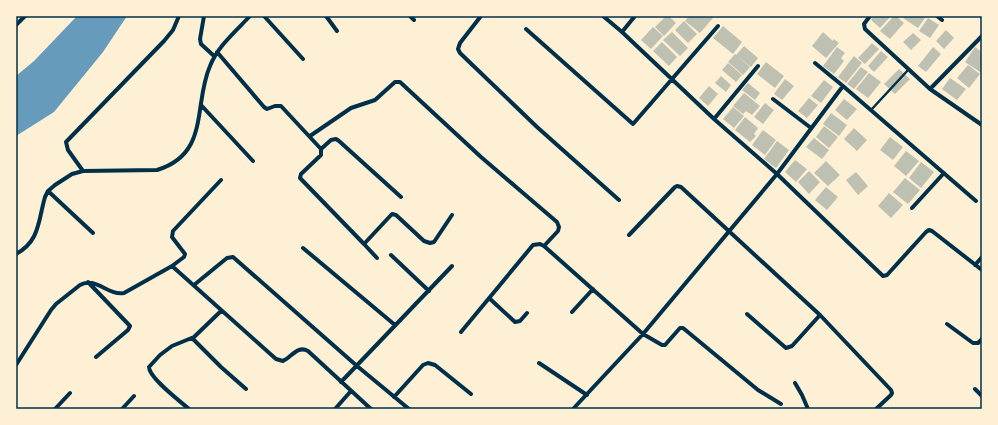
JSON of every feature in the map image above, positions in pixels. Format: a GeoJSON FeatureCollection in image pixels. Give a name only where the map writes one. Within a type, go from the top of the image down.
{"type":"FeatureCollection","features":[{"type":"Feature","properties":{"kind":"street"},"geometry":{"type":"LineString","coordinates":[[16,25],[25,16]]}},
{"type":"Feature","properties":{"kind":"street"},"geometry":{"type":"LineString","coordinates":[[83,171],[68,150],[66,142],[164,41],[173,30],[179,16]]}},
{"type":"Feature","properties":{"kind":"street"},"geometry":{"type":"LineString","coordinates":[[204,16],[200,39],[201,44],[215,54],[264,107],[267,109],[275,106],[281,106],[321,149],[321,155],[301,174],[300,178],[377,258]]}},
{"type":"Feature","properties":{"kind":"street"},"geometry":{"type":"LineString","coordinates":[[16,254],[27,247],[33,240],[48,191],[64,179],[83,171],[157,170],[168,167],[178,161],[186,153],[198,128],[206,76],[215,54],[250,16]]}},
{"type":"Feature","properties":{"kind":"street"},"geometry":{"type":"LineString","coordinates":[[264,16],[303,59]]}},
{"type":"Feature","properties":{"kind":"street"},"geometry":{"type":"LineString","coordinates":[[326,16],[337,31]]}},
{"type":"Feature","properties":{"kind":"street"},"geometry":{"type":"LineString","coordinates":[[410,16],[414,20]]}},
{"type":"Feature","properties":{"kind":"street"},"geometry":{"type":"LineString","coordinates":[[481,16],[460,43],[458,49],[460,53],[537,128],[619,200]]}},
{"type":"Feature","properties":{"kind":"street"},"geometry":{"type":"LineString","coordinates":[[602,16],[622,32],[714,118],[777,174],[883,276],[887,275],[929,230],[982,270]]}},
{"type":"Feature","properties":{"kind":"street"},"geometry":{"type":"LineString","coordinates":[[622,32],[635,16]]}},
{"type":"Feature","properties":{"kind":"street"},"geometry":{"type":"LineString","coordinates":[[870,16],[864,24],[865,29],[930,88],[982,125]]}},
{"type":"Feature","properties":{"kind":"street"},"geometry":{"type":"LineString","coordinates":[[937,16],[942,20]]}},
{"type":"Feature","properties":{"kind":"street"},"geometry":{"type":"LineString","coordinates":[[526,29],[632,124],[635,123],[718,26]]}},
{"type":"Feature","properties":{"kind":"street"},"geometry":{"type":"LineString","coordinates":[[930,88],[982,36]]}},
{"type":"Feature","properties":{"kind":"street"},"geometry":{"type":"LineString","coordinates":[[815,63],[976,201]]}},
{"type":"Feature","properties":{"kind":"street"},"geometry":{"type":"LineString","coordinates":[[714,118],[758,66]]}},
{"type":"Feature","properties":{"kind":"street"},"geometry":{"type":"LineString","coordinates":[[310,136],[351,108],[375,100],[395,82],[400,82],[481,157],[558,222],[558,231],[544,246]]}},
{"type":"Feature","properties":{"kind":"street"},"geometry":{"type":"LineString","coordinates":[[573,409],[643,334],[777,174],[843,86]]}},
{"type":"Feature","properties":{"kind":"street"},"geometry":{"type":"LineString","coordinates":[[774,99],[811,128]]}},
{"type":"Feature","properties":{"kind":"street"},"geometry":{"type":"LineString","coordinates":[[201,105],[253,161]]}},
{"type":"Feature","properties":{"kind":"street"},"geometry":{"type":"LineString","coordinates":[[321,149],[332,140],[336,139],[402,197]]}},
{"type":"Feature","properties":{"kind":"street"},"geometry":{"type":"LineString","coordinates":[[912,208],[944,173]]}},
{"type":"Feature","properties":{"kind":"street"},"geometry":{"type":"LineString","coordinates":[[16,365],[45,318],[56,304],[80,285],[92,282],[116,293],[124,293],[172,266],[184,257],[185,254],[172,237],[173,230],[222,180]]}},
{"type":"Feature","properties":{"kind":"street"},"geometry":{"type":"LineString","coordinates":[[629,235],[677,186],[681,187],[820,315],[891,390],[891,395],[876,409]]}},
{"type":"Feature","properties":{"kind":"street"},"geometry":{"type":"LineString","coordinates":[[48,191],[93,233]]}},
{"type":"Feature","properties":{"kind":"street"},"geometry":{"type":"LineString","coordinates":[[364,244],[392,214],[396,215],[424,241],[430,243],[434,242],[452,216]]}},
{"type":"Feature","properties":{"kind":"street"},"geometry":{"type":"LineString","coordinates":[[461,332],[533,245],[540,244],[643,334],[662,346],[665,346],[680,328],[683,328],[758,390],[781,404]]}},
{"type":"Feature","properties":{"kind":"street"},"geometry":{"type":"LineString","coordinates":[[303,248],[395,325]]}},
{"type":"Feature","properties":{"kind":"street"},"geometry":{"type":"LineString","coordinates":[[390,255],[429,291]]}},
{"type":"Feature","properties":{"kind":"street"},"geometry":{"type":"LineString","coordinates":[[194,285],[227,258],[233,257],[357,366],[409,409]]}},
{"type":"Feature","properties":{"kind":"street"},"geometry":{"type":"LineString","coordinates":[[976,265],[982,257]]}},
{"type":"Feature","properties":{"kind":"street"},"geometry":{"type":"LineString","coordinates":[[172,266],[278,360],[283,361],[296,350],[304,349],[371,409]]}},
{"type":"Feature","properties":{"kind":"street"},"geometry":{"type":"LineString","coordinates":[[341,382],[452,266]]}},
{"type":"Feature","properties":{"kind":"street"},"geometry":{"type":"LineString","coordinates":[[88,282],[130,326],[128,330],[96,358]]}},
{"type":"Feature","properties":{"kind":"street"},"geometry":{"type":"LineString","coordinates":[[572,312],[593,289]]}},
{"type":"Feature","properties":{"kind":"street"},"geometry":{"type":"LineString","coordinates":[[489,298],[515,322],[520,321],[527,313]]}},
{"type":"Feature","properties":{"kind":"street"},"geometry":{"type":"LineString","coordinates":[[189,409],[157,381],[150,372],[150,365],[166,350],[180,342],[192,338],[222,311]]}},
{"type":"Feature","properties":{"kind":"street"},"geometry":{"type":"LineString","coordinates":[[747,314],[786,348],[792,346],[820,315]]}},
{"type":"Feature","properties":{"kind":"street"},"geometry":{"type":"LineString","coordinates":[[947,324],[973,342],[978,343],[982,339]]}},
{"type":"Feature","properties":{"kind":"street"},"geometry":{"type":"LineString","coordinates":[[192,338],[246,389]]}},
{"type":"Feature","properties":{"kind":"street"},"geometry":{"type":"LineString","coordinates":[[394,397],[423,365],[428,363],[435,365],[471,394]]}},
{"type":"Feature","properties":{"kind":"street"},"geometry":{"type":"LineString","coordinates":[[539,363],[587,395]]}},
{"type":"Feature","properties":{"kind":"street"},"geometry":{"type":"LineString","coordinates":[[795,383],[808,409]]}},
{"type":"Feature","properties":{"kind":"street"},"geometry":{"type":"LineString","coordinates":[[975,389],[982,396]]}},
{"type":"Feature","properties":{"kind":"street"},"geometry":{"type":"LineString","coordinates":[[335,409],[351,391]]}},
{"type":"Feature","properties":{"kind":"street"},"geometry":{"type":"LineString","coordinates":[[55,409],[70,393]]}},
{"type":"Feature","properties":{"kind":"street"},"geometry":{"type":"LineString","coordinates":[[122,409],[134,396]]}},
{"type":"Feature","properties":{"kind":"lane"},"geometry":{"type":"LineString","coordinates":[[871,110],[909,69]]}},
{"type":"Feature","properties":{"kind":"water"},"geometry":{"type":"Polygon","coordinates":[[[77,16],[127,16],[103,52],[54,112],[16,136],[16,76],[34,61],[77,16]]]}},
{"type":"Feature","properties":{"kind":"building"},"geometry":{"type":"Polygon","coordinates":[[[666,16],[669,16],[676,23],[664,36],[655,27],[666,16]]]}},
{"type":"Feature","properties":{"kind":"building"},"geometry":{"type":"Polygon","coordinates":[[[689,16],[711,16],[713,18],[700,33],[685,21],[689,16]]]}},
{"type":"Feature","properties":{"kind":"building"},"geometry":{"type":"Polygon","coordinates":[[[874,16],[891,16],[880,28],[871,20],[874,16]]]}},
{"type":"Feature","properties":{"kind":"building"},"geometry":{"type":"Polygon","coordinates":[[[894,16],[904,23],[890,39],[880,31],[894,16]]]}},
{"type":"Feature","properties":{"kind":"building"},"geometry":{"type":"Polygon","coordinates":[[[905,16],[922,16],[925,18],[918,28],[903,18],[905,16]]]}},
{"type":"Feature","properties":{"kind":"building"},"geometry":{"type":"Polygon","coordinates":[[[928,18],[939,25],[930,38],[919,31],[928,18]]]}},
{"type":"Feature","properties":{"kind":"building"},"geometry":{"type":"Polygon","coordinates":[[[684,21],[697,34],[688,43],[675,30],[684,21]]]}},
{"type":"Feature","properties":{"kind":"building"},"geometry":{"type":"Polygon","coordinates":[[[723,26],[742,42],[733,54],[713,38],[723,26]]]}},
{"type":"Feature","properties":{"kind":"building"},"geometry":{"type":"Polygon","coordinates":[[[653,27],[663,36],[651,49],[641,40],[653,27]]]}},
{"type":"Feature","properties":{"kind":"building"},"geometry":{"type":"Polygon","coordinates":[[[946,30],[954,38],[944,49],[936,41],[946,30]]]}},
{"type":"Feature","properties":{"kind":"building"},"geometry":{"type":"Polygon","coordinates":[[[672,32],[688,48],[680,56],[663,40],[672,32]]]}},
{"type":"Feature","properties":{"kind":"building"},"geometry":{"type":"Polygon","coordinates":[[[823,32],[833,41],[834,39],[839,43],[826,58],[812,46],[823,32]]]}},
{"type":"Feature","properties":{"kind":"building"},"geometry":{"type":"Polygon","coordinates":[[[913,33],[921,40],[911,50],[903,42],[913,33]]]}},
{"type":"Feature","properties":{"kind":"building"},"geometry":{"type":"Polygon","coordinates":[[[662,42],[677,57],[669,66],[653,51],[662,42]]]}},
{"type":"Feature","properties":{"kind":"building"},"geometry":{"type":"Polygon","coordinates":[[[872,43],[879,49],[865,64],[858,58],[872,43]]]}},
{"type":"Feature","properties":{"kind":"building"},"geometry":{"type":"Polygon","coordinates":[[[744,46],[758,58],[751,67],[736,55],[744,46]]]}},
{"type":"Feature","properties":{"kind":"building"},"geometry":{"type":"Polygon","coordinates":[[[837,47],[845,53],[841,58],[844,61],[834,74],[823,66],[837,47]]]}},
{"type":"Feature","properties":{"kind":"building"},"geometry":{"type":"Polygon","coordinates":[[[933,47],[941,54],[926,72],[918,66],[933,47]]]}},
{"type":"Feature","properties":{"kind":"building"},"geometry":{"type":"Polygon","coordinates":[[[975,47],[982,52],[982,69],[980,72],[965,62],[975,47]]]}},
{"type":"Feature","properties":{"kind":"building"},"geometry":{"type":"Polygon","coordinates":[[[881,51],[888,57],[874,72],[868,66],[881,51]]]}},
{"type":"Feature","properties":{"kind":"building"},"geometry":{"type":"Polygon","coordinates":[[[735,54],[750,67],[743,75],[728,62],[735,54]]]}},
{"type":"Feature","properties":{"kind":"building"},"geometry":{"type":"Polygon","coordinates":[[[854,56],[862,63],[846,83],[838,77],[854,56]]]}},
{"type":"Feature","properties":{"kind":"building"},"geometry":{"type":"Polygon","coordinates":[[[766,62],[784,76],[775,88],[757,74],[766,62]]]}},
{"type":"Feature","properties":{"kind":"building"},"geometry":{"type":"Polygon","coordinates":[[[728,63],[742,75],[736,82],[722,70],[728,63]]]}},
{"type":"Feature","properties":{"kind":"building"},"geometry":{"type":"Polygon","coordinates":[[[968,65],[980,74],[969,88],[957,78],[968,65]]]}},
{"type":"Feature","properties":{"kind":"building"},"geometry":{"type":"Polygon","coordinates":[[[861,67],[868,72],[854,89],[847,84],[861,67]]]}},
{"type":"Feature","properties":{"kind":"building"},"geometry":{"type":"Polygon","coordinates":[[[899,69],[910,79],[895,94],[884,84],[899,69]]]}},
{"type":"Feature","properties":{"kind":"building"},"geometry":{"type":"Polygon","coordinates":[[[869,73],[881,82],[868,98],[856,89],[869,73]]]}},
{"type":"Feature","properties":{"kind":"building"},"geometry":{"type":"Polygon","coordinates":[[[721,76],[731,85],[726,92],[715,83],[721,76]]]}},
{"type":"Feature","properties":{"kind":"building"},"geometry":{"type":"Polygon","coordinates":[[[950,78],[966,89],[957,100],[942,89],[950,78]]]}},
{"type":"Feature","properties":{"kind":"building"},"geometry":{"type":"Polygon","coordinates":[[[785,79],[794,86],[782,100],[774,94],[785,79]]]}},
{"type":"Feature","properties":{"kind":"building"},"geometry":{"type":"Polygon","coordinates":[[[824,80],[833,87],[821,103],[811,96],[824,80]]]}},
{"type":"Feature","properties":{"kind":"building"},"geometry":{"type":"Polygon","coordinates":[[[748,83],[760,93],[755,100],[742,90],[748,83]]]}},
{"type":"Feature","properties":{"kind":"building"},"geometry":{"type":"Polygon","coordinates":[[[709,86],[718,94],[708,106],[699,98],[709,86]]]}},
{"type":"Feature","properties":{"kind":"building"},"geometry":{"type":"Polygon","coordinates":[[[744,93],[760,106],[752,115],[746,111],[743,114],[733,106],[744,93]]]}},
{"type":"Feature","properties":{"kind":"building"},"geometry":{"type":"Polygon","coordinates":[[[809,98],[818,105],[807,118],[798,111],[809,98]]]}},
{"type":"Feature","properties":{"kind":"building"},"geometry":{"type":"Polygon","coordinates":[[[844,99],[857,109],[847,120],[835,110],[844,99]]]}},
{"type":"Feature","properties":{"kind":"building"},"geometry":{"type":"Polygon","coordinates":[[[765,103],[774,110],[763,124],[754,117],[765,103]]]}},
{"type":"Feature","properties":{"kind":"building"},"geometry":{"type":"Polygon","coordinates":[[[733,107],[744,116],[734,128],[723,119],[733,107]]]}},
{"type":"Feature","properties":{"kind":"building"},"geometry":{"type":"Polygon","coordinates":[[[831,113],[847,125],[839,136],[823,124],[831,113]]]}},
{"type":"Feature","properties":{"kind":"building"},"geometry":{"type":"Polygon","coordinates":[[[745,117],[758,128],[754,134],[756,136],[750,142],[735,130],[745,117]]]}},
{"type":"Feature","properties":{"kind":"building"},"geometry":{"type":"Polygon","coordinates":[[[824,126],[838,137],[829,148],[816,137],[824,126]]]}},
{"type":"Feature","properties":{"kind":"building"},"geometry":{"type":"Polygon","coordinates":[[[854,128],[867,140],[857,151],[844,139],[854,128]]]}},
{"type":"Feature","properties":{"kind":"building"},"geometry":{"type":"Polygon","coordinates":[[[763,130],[776,140],[765,155],[752,145],[763,130]]]}},
{"type":"Feature","properties":{"kind":"building"},"geometry":{"type":"Polygon","coordinates":[[[890,137],[903,147],[893,160],[880,150],[890,137]]]}},
{"type":"Feature","properties":{"kind":"building"},"geometry":{"type":"Polygon","coordinates":[[[814,138],[829,150],[822,159],[806,147],[814,138]]]}},
{"type":"Feature","properties":{"kind":"building"},"geometry":{"type":"Polygon","coordinates":[[[777,141],[789,150],[776,168],[764,159],[777,141]]]}},
{"type":"Feature","properties":{"kind":"building"},"geometry":{"type":"Polygon","coordinates":[[[906,151],[919,161],[906,176],[894,166],[906,151]]]}},
{"type":"Feature","properties":{"kind":"building"},"geometry":{"type":"Polygon","coordinates":[[[795,160],[807,169],[796,182],[785,172],[795,160]]]}},
{"type":"Feature","properties":{"kind":"building"},"geometry":{"type":"Polygon","coordinates":[[[826,161],[840,175],[828,186],[814,173],[826,161]]]}},
{"type":"Feature","properties":{"kind":"building"},"geometry":{"type":"Polygon","coordinates":[[[921,162],[934,172],[921,188],[909,178],[921,162]]]}},
{"type":"Feature","properties":{"kind":"building"},"geometry":{"type":"Polygon","coordinates":[[[809,171],[820,182],[809,194],[798,182],[809,171]]]}},
{"type":"Feature","properties":{"kind":"building"},"geometry":{"type":"Polygon","coordinates":[[[856,172],[868,186],[858,195],[846,180],[856,172]]]}},
{"type":"Feature","properties":{"kind":"building"},"geometry":{"type":"Polygon","coordinates":[[[905,178],[920,190],[908,204],[893,192],[905,178]]]}},
{"type":"Feature","properties":{"kind":"building"},"geometry":{"type":"Polygon","coordinates":[[[826,187],[838,197],[827,210],[815,200],[826,187]]]}},
{"type":"Feature","properties":{"kind":"building"},"geometry":{"type":"Polygon","coordinates":[[[889,193],[903,205],[891,218],[878,206],[889,193]]]}}]}
